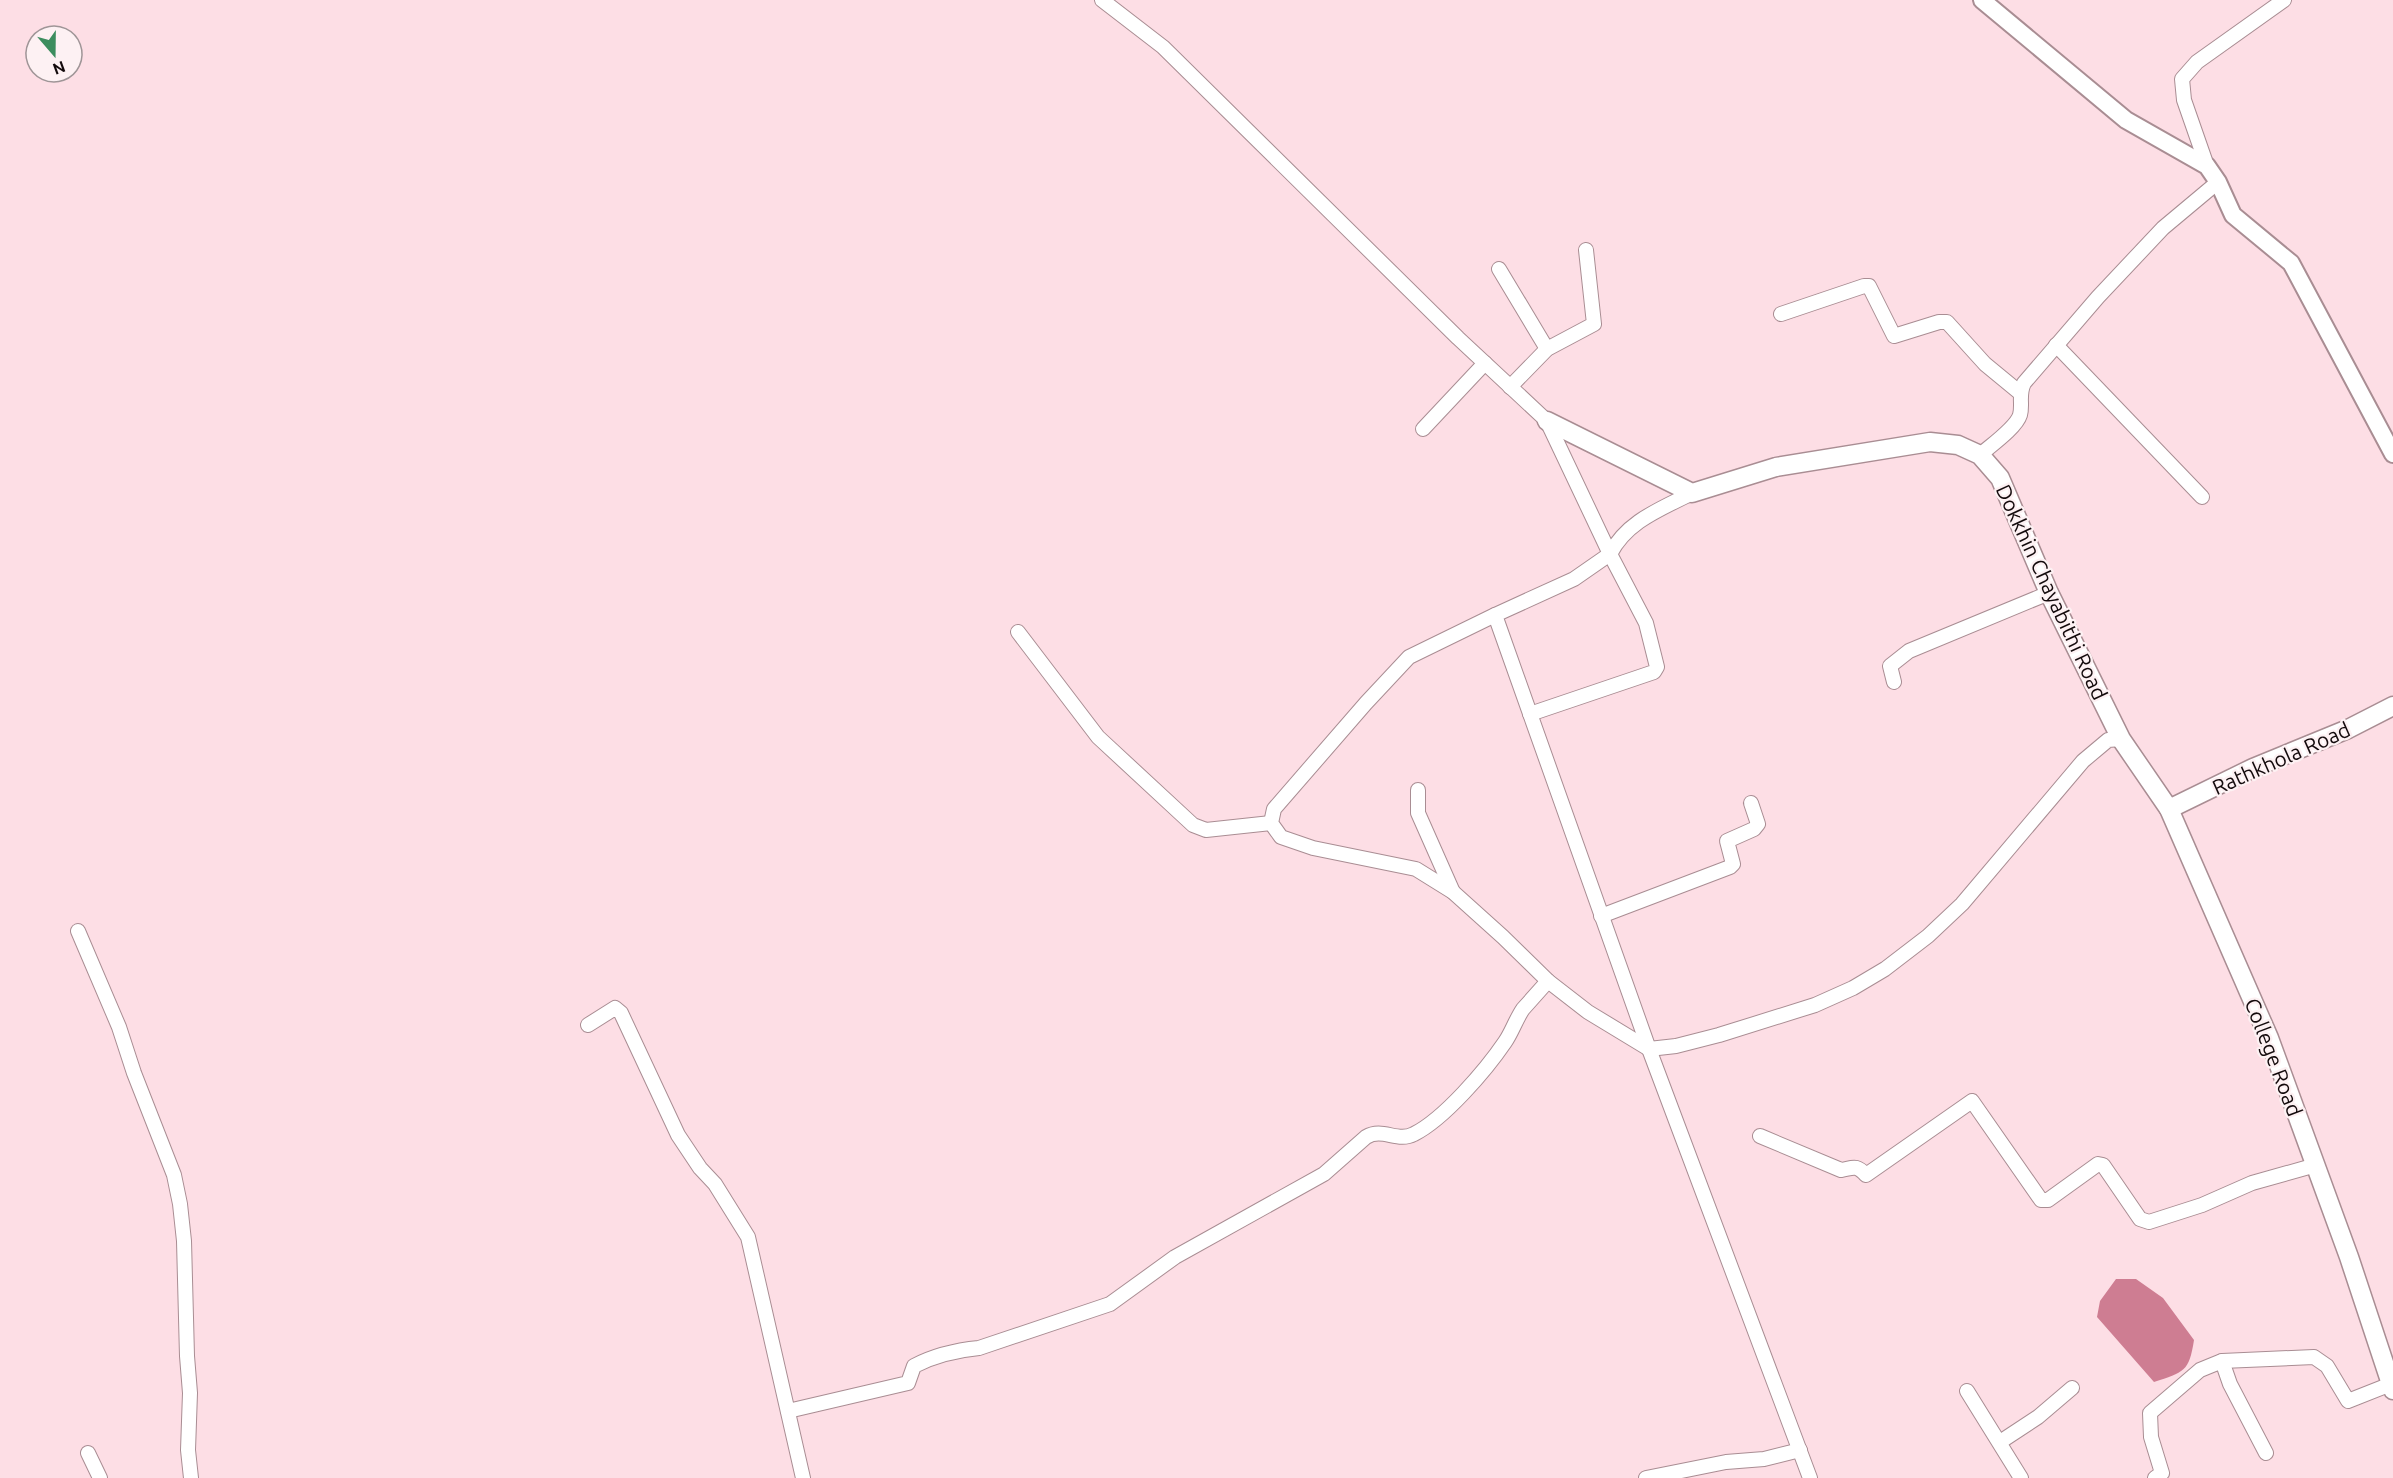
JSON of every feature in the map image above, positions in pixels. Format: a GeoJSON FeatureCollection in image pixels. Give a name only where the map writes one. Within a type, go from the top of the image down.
{"type":"FeatureCollection","features":[{"type":"Feature","properties":{"kind":"main road"},"geometry":{"type":"LineString","coordinates":[[1547,421],[1692,493]]}},
{"type":"Feature","properties":{"kind":"main road","name":"Dokkhin Chayabithi Road"},"geometry":{"type":"LineString","coordinates":[[1692,493],[1776,467],[1930,442],[1958,445],[1980,455],[2000,478],[2049,593],[2121,739]]}},
{"type":"Feature","properties":{"kind":"main road","name":"Rathkhola Road"},"geometry":{"type":"LineString","coordinates":[[2169,809],[2253,768],[2348,729],[2393,706]]}},
{"type":"Feature","properties":{"kind":"main road","name":"College Road"},"geometry":{"type":"LineString","coordinates":[[2121,739],[2169,809],[2269,1038],[2316,1165],[2392,1387]]}},
{"type":"Feature","properties":{"kind":"street"},"geometry":{"type":"LineString","coordinates":[[1102,0],[1163,47],[1547,421],[1646,623],[1657,667],[1654,672],[1530,714]]}},
{"type":"Feature","properties":{"kind":"street"},"geometry":{"type":"LineString","coordinates":[[1982,0],[2126,120],[2207,166]]}},
{"type":"Feature","properties":{"kind":"street"},"geometry":{"type":"LineString","coordinates":[[2284,0],[2197,62],[2182,79],[2184,100],[2207,166],[2218,182],[2232,215],[2291,263],[2393,454]]}},
{"type":"Feature","properties":{"kind":"street"},"geometry":{"type":"LineString","coordinates":[[1980,455],[2015,424],[2020,414],[2019,392],[2056,345],[2163,228],[2218,182]]}},
{"type":"Feature","properties":{"kind":"street"},"geometry":{"type":"LineString","coordinates":[[1510,387],[1547,349],[1594,324],[1586,250]]}},
{"type":"Feature","properties":{"kind":"street"},"geometry":{"type":"LineString","coordinates":[[1499,269],[1547,349]]}},
{"type":"Feature","properties":{"kind":"street"},"geometry":{"type":"LineString","coordinates":[[1781,314],[1869,286],[1894,336],[1939,322],[1947,322],[1985,364],[2019,392]]}},
{"type":"Feature","properties":{"kind":"street"},"geometry":{"type":"LineString","coordinates":[[2056,345],[2202,497]]}},
{"type":"Feature","properties":{"kind":"street"},"geometry":{"type":"LineString","coordinates":[[1423,429],[1485,363]]}},
{"type":"Feature","properties":{"kind":"street"},"geometry":{"type":"LineString","coordinates":[[1692,493],[1652,513],[1628,529],[1617,540],[1611,554],[1574,579],[1409,657],[1274,809],[1272,823],[1281,837],[1312,848],[1416,868],[1453,892],[1548,981],[1588,1012],[1649,1049],[1676,1046],[1815,1005],[1853,988],[1885,969],[1928,936],[1962,904],[2083,761],[2108,740],[2121,739]]}},
{"type":"Feature","properties":{"kind":"street"},"geometry":{"type":"LineString","coordinates":[[1894,682],[1890,666],[1909,651],[2049,593]]}},
{"type":"Feature","properties":{"kind":"street"},"geometry":{"type":"LineString","coordinates":[[1495,615],[1649,1049],[1810,1478]]}},
{"type":"Feature","properties":{"kind":"street"},"geometry":{"type":"LineString","coordinates":[[1018,632],[1098,737],[1194,825],[1206,830],[1272,823]]}},
{"type":"Feature","properties":{"kind":"street"},"geometry":{"type":"LineString","coordinates":[[1418,790],[1418,813],[1453,892]]}},
{"type":"Feature","properties":{"kind":"street"},"geometry":{"type":"LineString","coordinates":[[1601,916],[1730,867],[1732,859],[1726,841],[1754,829],[1758,824],[1751,803]]}},
{"type":"Feature","properties":{"kind":"street"},"geometry":{"type":"LineString","coordinates":[[78,931],[119,1027],[134,1073],[174,1175],[180,1204],[184,1241],[190,1393],[188,1450],[191,1478]]}},
{"type":"Feature","properties":{"kind":"street"},"geometry":{"type":"LineString","coordinates":[[788,1411],[908,1383],[914,1366],[924,1361],[979,1348],[1110,1304],[1175,1257],[1324,1174],[1374,1132],[1381,1132],[1396,1138],[1411,1136],[1431,1125],[1506,1042],[1522,1011],[1548,981]]}},
{"type":"Feature","properties":{"kind":"street"},"geometry":{"type":"LineString","coordinates":[[588,1024],[615,1008],[621,1013],[678,1135],[700,1168],[715,1185],[748,1237],[802,1478]]}},
{"type":"Feature","properties":{"kind":"street"},"geometry":{"type":"LineString","coordinates":[[1761,1136],[1841,1170],[1849,1167],[1858,1168],[1866,1176],[1972,1101],[2041,1200],[2048,1200],[2098,1164],[2103,1165],[2140,1218],[2149,1222],[2202,1205],[2252,1183],[2316,1165]]}},
{"type":"Feature","properties":{"kind":"street"},"geometry":{"type":"LineString","coordinates":[[2155,1478],[2162,1473],[2151,1437],[2150,1413],[2200,1370],[2222,1360],[2314,1358],[2327,1366],[2348,1401],[2392,1387]]}},
{"type":"Feature","properties":{"kind":"street"},"geometry":{"type":"LineString","coordinates":[[2222,1360],[2230,1384],[2266,1454]]}},
{"type":"Feature","properties":{"kind":"street"},"geometry":{"type":"LineString","coordinates":[[2000,1442],[2038,1417],[2072,1388]]}},
{"type":"Feature","properties":{"kind":"street"},"geometry":{"type":"LineString","coordinates":[[1966,1391],[2021,1478]]}},
{"type":"Feature","properties":{"kind":"street"},"geometry":{"type":"LineString","coordinates":[[1646,1478],[1726,1462],[1764,1459],[1800,1450]]}},
{"type":"Feature","properties":{"kind":"street"},"geometry":{"type":"LineString","coordinates":[[88,1453],[100,1478]]}},
{"type":"Feature","properties":{"kind":"shaded area"},"geometry":{"type":"Polygon","coordinates":[[[2116,1279],[2136,1279],[2163,1298],[2194,1340],[2190,1359],[2179,1373],[2154,1382],[2097,1317],[2100,1301],[2116,1279]]]}}]}
